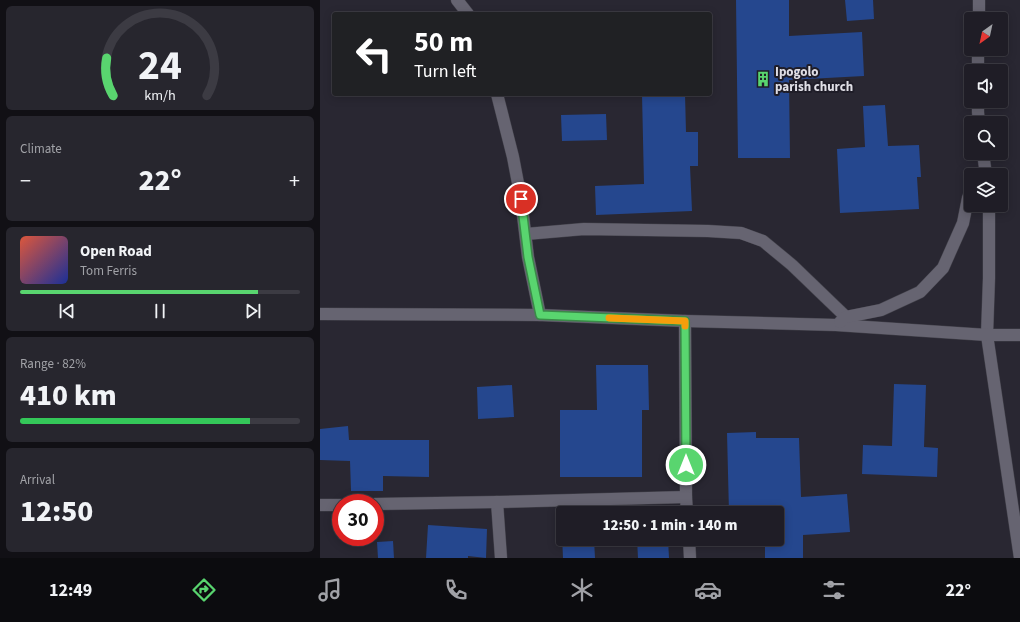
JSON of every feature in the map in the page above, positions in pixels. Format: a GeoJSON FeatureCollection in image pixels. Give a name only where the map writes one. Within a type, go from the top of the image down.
{"type":"FeatureCollection","features":[{"type":"Feature","properties":{"kind":"street"},"geometry":{"type":"LineString","coordinates":[[979,0],[979,12]]}},
{"type":"Feature","properties":{"kind":"street"},"geometry":{"type":"LineString","coordinates":[[497,96],[521,199],[528,257],[540,315]]}},
{"type":"Feature","properties":{"kind":"street"},"geometry":{"type":"LineString","coordinates":[[841,321],[881,310],[920,292],[943,268],[963,223],[965,212]]}},
{"type":"Feature","properties":{"kind":"street"},"geometry":{"type":"LineString","coordinates":[[989,212],[987,335],[1020,558]]}},
{"type":"Feature","properties":{"kind":"street"},"geometry":{"type":"LineString","coordinates":[[526,234],[584,229],[708,231],[741,234],[763,241],[792,265],[841,321]]}},
{"type":"Feature","properties":{"kind":"street"},"geometry":{"type":"LineString","coordinates":[[320,314],[540,315],[685,321],[841,321],[987,335],[1020,335]]}},
{"type":"Feature","properties":{"kind":"street"},"geometry":{"type":"LineString","coordinates":[[685,321],[687,506]]}},
{"type":"Feature","properties":{"kind":"street"},"geometry":{"type":"LineString","coordinates":[[384,504],[686,497]]}},
{"type":"Feature","properties":{"kind":"street"},"geometry":{"type":"LineString","coordinates":[[497,502],[501,558]]}},
{"type":"Feature","properties":{"kind":"street"},"geometry":{"type":"LineString","coordinates":[[320,506],[332,505]]}},
{"type":"Feature","properties":{"kind":"street"},"geometry":{"type":"LineString","coordinates":[[689,546],[690,558]]}},
{"type":"Feature","properties":{"kind":"building","name":"Ipogolo parish church"},"geometry":{"type":"Polygon","coordinates":[[[736,0],[789,0],[789,36],[862,32],[864,76],[789,80],[790,158],[738,158],[736,0]]]}},
{"type":"Feature","properties":{"kind":"building"},"geometry":{"type":"Polygon","coordinates":[[[845,0],[873,0],[874,19],[847,21],[845,0]]]}},
{"type":"Feature","properties":{"kind":"building"},"geometry":{"type":"Polygon","coordinates":[[[642,96],[685,96],[686,132],[698,132],[698,166],[690,166],[692,211],[596,215],[595,186],[644,184],[642,96]]]}},
{"type":"Feature","properties":{"kind":"building"},"geometry":{"type":"Polygon","coordinates":[[[885,105],[888,146],[919,145],[921,177],[917,177],[919,209],[840,213],[837,149],[865,147],[863,106],[885,105]]]}},
{"type":"Feature","properties":{"kind":"building"},"geometry":{"type":"Polygon","coordinates":[[[606,114],[607,140],[562,141],[561,115],[606,114]]]}},
{"type":"Feature","properties":{"kind":"building"},"geometry":{"type":"Polygon","coordinates":[[[596,365],[648,365],[649,410],[642,410],[642,477],[560,477],[560,410],[597,410],[596,365]]]}},
{"type":"Feature","properties":{"kind":"building"},"geometry":{"type":"Polygon","coordinates":[[[894,384],[926,385],[924,447],[938,448],[937,477],[862,474],[863,445],[892,446],[894,384]]]}},
{"type":"Feature","properties":{"kind":"building"},"geometry":{"type":"Polygon","coordinates":[[[512,385],[514,417],[478,419],[477,387],[512,385]]]}},
{"type":"Feature","properties":{"kind":"building"},"geometry":{"type":"Polygon","coordinates":[[[348,426],[349,440],[429,440],[429,477],[383,476],[383,491],[351,491],[350,461],[320,460],[320,429],[348,426]]]}},
{"type":"Feature","properties":{"kind":"building"},"geometry":{"type":"Polygon","coordinates":[[[756,432],[756,438],[799,438],[801,497],[847,494],[850,532],[803,535],[803,558],[765,558],[765,546],[784,546],[784,506],[729,506],[727,433],[756,432]]]}},
{"type":"Feature","properties":{"kind":"building"},"geometry":{"type":"Polygon","coordinates":[[[428,525],[487,529],[486,558],[468,556],[468,558],[426,558],[428,525]]]}},
{"type":"Feature","properties":{"kind":"building"},"geometry":{"type":"Polygon","coordinates":[[[393,541],[394,558],[378,558],[377,546],[384,546],[384,542],[393,541]]]}},
{"type":"Feature","properties":{"kind":"building"},"geometry":{"type":"Polygon","coordinates":[[[562,546],[594,546],[595,558],[563,558],[562,546]]]}},
{"type":"Feature","properties":{"kind":"building"},"geometry":{"type":"Polygon","coordinates":[[[637,546],[668,546],[669,558],[638,558],[637,546]]]}},
{"type":"Feature","properties":{"kind":"slow traffic"},"geometry":{"type":"LineString","coordinates":[[609,318],[685,321],[685,326]]}},
{"type":"Feature","properties":{"kind":"place","name":"Ipogolo parish church"},"geometry":{"type":"Point","coordinates":[763,79]}},
{"type":"Feature","properties":{"kind":"route"},"geometry":{"type":"LineString","coordinates":[[521,199],[528,257],[540,315],[685,321],[686,465]]}}]}
